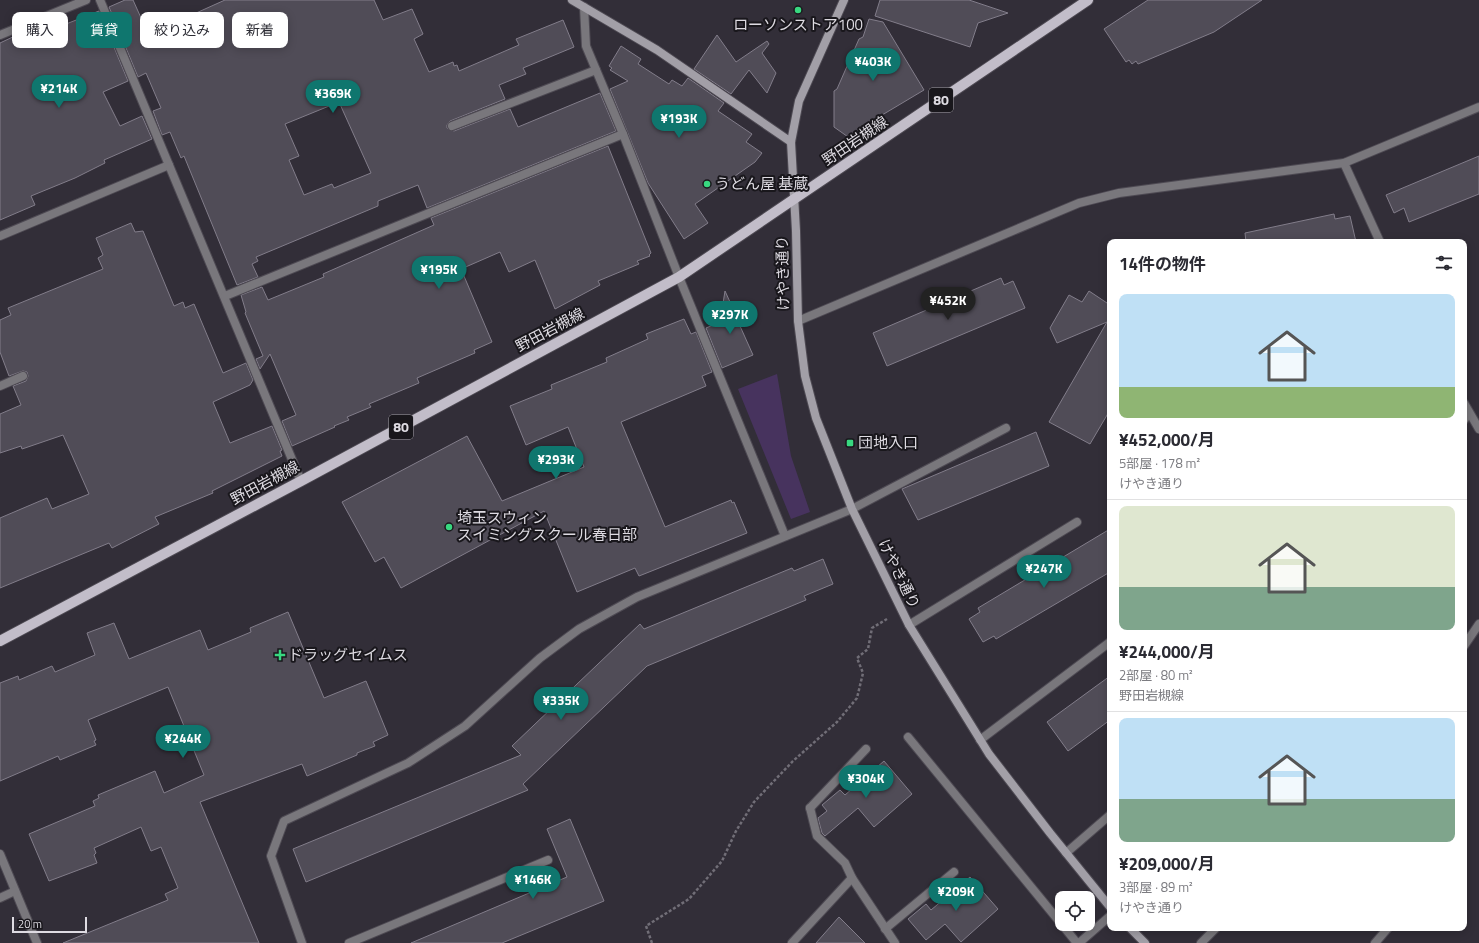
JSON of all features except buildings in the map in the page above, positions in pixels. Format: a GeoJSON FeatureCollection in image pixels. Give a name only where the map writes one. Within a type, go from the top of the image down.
{"type":"FeatureCollection","features":[{"type":"Feature","properties":{"kind":"main road","name":"野田岩槻線"},"geometry":{"type":"LineString","coordinates":[[0,641],[679,277],[795,200],[1088,0]]}},
{"type":"Feature","properties":{"kind":"street"},"geometry":{"type":"LineString","coordinates":[[0,35],[86,0]]}},
{"type":"Feature","properties":{"kind":"street"},"geometry":{"type":"LineString","coordinates":[[100,0],[225,296],[301,481]]}},
{"type":"Feature","properties":{"kind":"street"},"geometry":{"type":"LineString","coordinates":[[572,0],[657,50],[791,142]]}},
{"type":"Feature","properties":{"kind":"street","name":"けやき通り"},"geometry":{"type":"LineString","coordinates":[[844,0],[799,101],[791,142],[795,200],[798,321],[805,376],[816,418],[852,508],[909,625],[980,740],[1066,853],[1107,903]]}},
{"type":"Feature","properties":{"kind":"street"},"geometry":{"type":"LineString","coordinates":[[584,7],[586,46],[785,536]]}},
{"type":"Feature","properties":{"kind":"street"},"geometry":{"type":"LineString","coordinates":[[452,126],[596,70]]}},
{"type":"Feature","properties":{"kind":"street"},"geometry":{"type":"LineString","coordinates":[[798,321],[1079,203],[1119,193],[1344,163],[1479,107]]}},
{"type":"Feature","properties":{"kind":"street"},"geometry":{"type":"LineString","coordinates":[[225,296],[623,134]]}},
{"type":"Feature","properties":{"kind":"street"},"geometry":{"type":"LineString","coordinates":[[1344,163],[1379,239]]}},
{"type":"Feature","properties":{"kind":"street"},"geometry":{"type":"LineString","coordinates":[[0,236],[169,165]]}},
{"type":"Feature","properties":{"kind":"street"},"geometry":{"type":"LineString","coordinates":[[0,386],[23,376]]}},
{"type":"Feature","properties":{"kind":"street"},"geometry":{"type":"LineString","coordinates":[[1467,409],[1479,429]]}},
{"type":"Feature","properties":{"kind":"street"},"geometry":{"type":"LineString","coordinates":[[302,943],[271,856],[284,821],[408,763],[465,726],[540,658],[579,629],[636,597],[852,508],[1006,428]]}},
{"type":"Feature","properties":{"kind":"street"},"geometry":{"type":"LineString","coordinates":[[909,625],[1077,522]]}},
{"type":"Feature","properties":{"kind":"street"},"geometry":{"type":"LineString","coordinates":[[1467,642],[1479,624]]}},
{"type":"Feature","properties":{"kind":"street"},"geometry":{"type":"LineString","coordinates":[[980,740],[1107,644]]}},
{"type":"Feature","properties":{"kind":"street"},"geometry":{"type":"LineString","coordinates":[[908,737],[1078,943],[1107,919]]}},
{"type":"Feature","properties":{"kind":"street"},"geometry":{"type":"LineString","coordinates":[[866,749],[810,808],[817,836],[845,863],[852,878],[895,943]]}},
{"type":"Feature","properties":{"kind":"street"},"geometry":{"type":"LineString","coordinates":[[1066,853],[1107,818]]}},
{"type":"Feature","properties":{"kind":"street"},"geometry":{"type":"LineString","coordinates":[[0,854],[37,943]]}},
{"type":"Feature","properties":{"kind":"street"},"geometry":{"type":"LineString","coordinates":[[349,943],[548,860]]}},
{"type":"Feature","properties":{"kind":"street"},"geometry":{"type":"LineString","coordinates":[[885,929],[954,872]]}},
{"type":"Feature","properties":{"kind":"street"},"geometry":{"type":"LineString","coordinates":[[792,943],[852,878]]}},
{"type":"Feature","properties":{"kind":"street"},"geometry":{"type":"LineString","coordinates":[[0,898],[15,892]]}},
{"type":"Feature","properties":{"kind":"street"},"geometry":{"type":"LineString","coordinates":[[1133,931],[1145,943]]}},
{"type":"Feature","properties":{"kind":"street"},"geometry":{"type":"LineString","coordinates":[[1201,943],[1213,931]]}},
{"type":"Feature","properties":{"kind":"street"},"geometry":{"type":"LineString","coordinates":[[1376,943],[1386,931]]}},
{"type":"Feature","properties":{"kind":"path"},"geometry":{"type":"LineString","coordinates":[[652,943],[646,926],[689,899],[722,861],[736,831],[754,802],[793,761],[837,722],[857,698],[863,673],[857,658],[868,649],[872,628],[902,612]]}},
{"type":"Feature","properties":{"kind":"shaded area"},"geometry":{"type":"Polygon","coordinates":[[[777,374],[791,456],[810,512],[791,519],[738,389],[777,374]]]}},
{"type":"Feature","properties":{"kind":"place","name":"ローソンストア100"},"geometry":{"type":"Point","coordinates":[798,10]}},
{"type":"Feature","properties":{"kind":"place","name":"うどん屋 基蔵"},"geometry":{"type":"Point","coordinates":[707,184]}},
{"type":"Feature","properties":{"kind":"place","name":"団地入口"},"geometry":{"type":"Point","coordinates":[850,443]}},
{"type":"Feature","properties":{"kind":"place","name":"埼玉スウィン スイミングスクール春日部"},"geometry":{"type":"Point","coordinates":[449,527]}},
{"type":"Feature","properties":{"kind":"place","name":"ドラッグセイムス"},"geometry":{"type":"Point","coordinates":[280,655]}}]}
